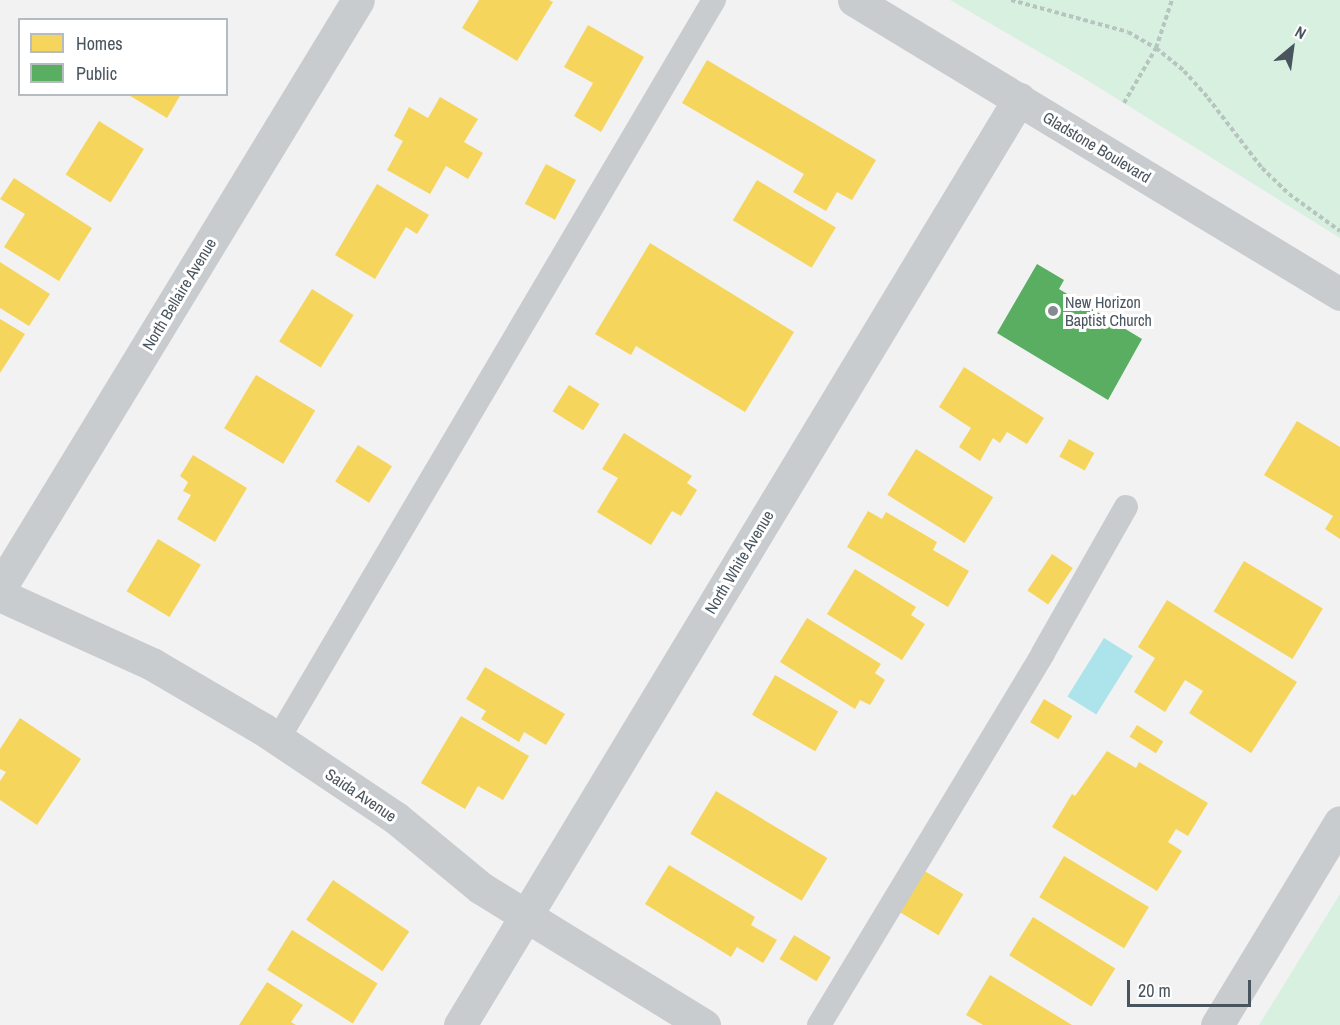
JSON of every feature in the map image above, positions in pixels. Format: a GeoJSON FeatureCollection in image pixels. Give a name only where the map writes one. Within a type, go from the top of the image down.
{"type":"FeatureCollection","features":[{"type":"Feature","properties":{"kind":"street","name":"North Bellaire Avenue"},"geometry":{"type":"LineString","coordinates":[[0,588],[358,0]]}},
{"type":"Feature","properties":{"kind":"street","name":"Gladstone Boulevard"},"geometry":{"type":"LineString","coordinates":[[854,0],[1340,294]]}},
{"type":"Feature","properties":{"kind":"street","name":"North White Avenue"},"geometry":{"type":"LineString","coordinates":[[460,1025],[1019,99]]}},
{"type":"Feature","properties":{"kind":"street","name":"Saida Avenue"},"geometry":{"type":"LineString","coordinates":[[0,595],[152,664],[278,739],[396,818],[440,851],[481,888],[524,917],[704,1025]]}},
{"type":"Feature","properties":{"kind":"street"},"geometry":{"type":"LineString","coordinates":[[1217,1025],[1340,822]]}},
{"type":"Feature","properties":{"kind":"lane"},"geometry":{"type":"LineString","coordinates":[[278,739],[714,0]]}},
{"type":"Feature","properties":{"kind":"lane"},"geometry":{"type":"LineString","coordinates":[[819,1025],[1043,653],[1126,507]]}},
{"type":"Feature","properties":{"kind":"path"},"geometry":{"type":"LineString","coordinates":[[1011,0],[1128,32],[1156,48],[1184,71],[1208,98],[1262,168],[1289,194],[1340,231]]}},
{"type":"Feature","properties":{"kind":"path"},"geometry":{"type":"LineString","coordinates":[[1124,103],[1156,48],[1172,0]]}},
{"type":"Feature","properties":{"kind":"green space"},"geometry":{"type":"Polygon","coordinates":[[[950,0],[1340,0],[1340,238],[1082,77],[950,0]]]}},
{"type":"Feature","properties":{"kind":"green space"},"geometry":{"type":"Polygon","coordinates":[[[1340,894],[1340,1025],[1259,1025],[1272,1004],[1340,894]]]}},
{"type":"Feature","properties":{"kind":"water"},"geometry":{"type":"Polygon","coordinates":[[[1104,638],[1133,656],[1096,715],[1067,697],[1104,638]]]}},
{"type":"Feature","properties":{"kind":"building: Homes"},"geometry":{"type":"Polygon","coordinates":[[[479,0],[549,0],[553,2],[517,61],[462,28],[479,0]]]}},
{"type":"Feature","properties":{"kind":"building: Homes"},"geometry":{"type":"Polygon","coordinates":[[[588,25],[644,57],[601,132],[574,116],[593,83],[564,67],[588,25]]]}},
{"type":"Feature","properties":{"kind":"building: Homes"},"geometry":{"type":"Polygon","coordinates":[[[707,60],[876,160],[852,200],[837,192],[826,211],[793,192],[804,174],[682,103],[707,60]]]}},
{"type":"Feature","properties":{"kind":"building: Homes"},"geometry":{"type":"Polygon","coordinates":[[[130,96],[180,96],[167,118],[130,96]]]}},
{"type":"Feature","properties":{"kind":"building: Homes"},"geometry":{"type":"Polygon","coordinates":[[[440,97],[478,119],[464,142],[483,153],[468,179],[446,166],[430,194],[387,170],[403,141],[394,136],[409,107],[428,118],[440,97]]]}},
{"type":"Feature","properties":{"kind":"building: Homes"},"geometry":{"type":"Polygon","coordinates":[[[99,121],[144,149],[111,203],[66,174],[99,121]]]}},
{"type":"Feature","properties":{"kind":"building: Homes"},"geometry":{"type":"Polygon","coordinates":[[[546,164],[576,180],[555,220],[525,204],[546,164]]]}},
{"type":"Feature","properties":{"kind":"building: Homes"},"geometry":{"type":"Polygon","coordinates":[[[14,178],[92,228],[59,281],[4,247],[25,214],[0,199],[14,178]]]}},
{"type":"Feature","properties":{"kind":"building: Homes"},"geometry":{"type":"Polygon","coordinates":[[[757,180],[836,227],[812,268],[733,220],[757,180]]]}},
{"type":"Feature","properties":{"kind":"building: Homes"},"geometry":{"type":"Polygon","coordinates":[[[377,184],[429,215],[417,234],[406,227],[375,279],[335,255],[377,184]]]}},
{"type":"Feature","properties":{"kind":"building: Homes"},"geometry":{"type":"Polygon","coordinates":[[[650,243],[794,332],[745,412],[636,346],[631,355],[595,334],[650,243]]]}},
{"type":"Feature","properties":{"kind":"building: Homes"},"geometry":{"type":"Polygon","coordinates":[[[0,262],[50,294],[29,326],[0,308],[0,262]]]}},
{"type":"Feature","properties":{"kind":"building: Homes"},"geometry":{"type":"Polygon","coordinates":[[[312,289],[354,315],[321,368],[279,342],[312,289]]]}},
{"type":"Feature","properties":{"kind":"building: Homes"},"geometry":{"type":"Polygon","coordinates":[[[0,319],[25,334],[0,373],[0,319]]]}},
{"type":"Feature","properties":{"kind":"building: Homes"},"geometry":{"type":"Polygon","coordinates":[[[964,367],[1044,418],[1027,444],[1007,432],[1000,443],[993,438],[980,461],[959,447],[971,428],[939,407],[964,367]]]}},
{"type":"Feature","properties":{"kind":"building: Homes"},"geometry":{"type":"Polygon","coordinates":[[[256,375],[315,411],[283,464],[224,428],[256,375]]]}},
{"type":"Feature","properties":{"kind":"building: Homes"},"geometry":{"type":"Polygon","coordinates":[[[569,385],[600,404],[583,430],[553,411],[569,385]]]}},
{"type":"Feature","properties":{"kind":"building: Homes"},"geometry":{"type":"Polygon","coordinates":[[[1297,421],[1340,447],[1340,539],[1325,529],[1333,516],[1264,475],[1297,421]]]}},
{"type":"Feature","properties":{"kind":"building: Homes"},"geometry":{"type":"Polygon","coordinates":[[[624,433],[692,476],[687,483],[697,490],[681,516],[672,511],[651,545],[597,512],[618,478],[602,469],[624,433]]]}},
{"type":"Feature","properties":{"kind":"building: Homes"},"geometry":{"type":"Polygon","coordinates":[[[1069,439],[1094,453],[1085,471],[1059,456],[1069,439]]]}},
{"type":"Feature","properties":{"kind":"building: Homes"},"geometry":{"type":"Polygon","coordinates":[[[358,445],[392,466],[369,503],[335,481],[358,445]]]}},
{"type":"Feature","properties":{"kind":"building: Homes"},"geometry":{"type":"Polygon","coordinates":[[[916,449],[993,497],[965,543],[887,495],[916,449]]]}},
{"type":"Feature","properties":{"kind":"building: Homes"},"geometry":{"type":"Polygon","coordinates":[[[193,455],[247,488],[215,542],[177,519],[191,495],[183,491],[188,482],[180,476],[193,455]]]}},
{"type":"Feature","properties":{"kind":"building: Homes"},"geometry":{"type":"Polygon","coordinates":[[[868,511],[882,519],[886,512],[937,542],[933,550],[969,571],[948,607],[847,547],[868,511]]]}},
{"type":"Feature","properties":{"kind":"building: Homes"},"geometry":{"type":"Polygon","coordinates":[[[158,539],[201,565],[169,617],[127,591],[158,539]]]}},
{"type":"Feature","properties":{"kind":"building: Homes"},"geometry":{"type":"Polygon","coordinates":[[[1052,554],[1073,568],[1048,604],[1027,590],[1052,554]]]}},
{"type":"Feature","properties":{"kind":"building: Homes"},"geometry":{"type":"Polygon","coordinates":[[[1244,561],[1323,608],[1292,659],[1214,612],[1244,561]]]}},
{"type":"Feature","properties":{"kind":"building: Homes"},"geometry":{"type":"Polygon","coordinates":[[[855,569],[916,607],[911,615],[925,624],[902,660],[827,614],[855,569]]]}},
{"type":"Feature","properties":{"kind":"building: Homes"},"geometry":{"type":"Polygon","coordinates":[[[1167,600],[1297,682],[1251,753],[1189,713],[1203,691],[1185,680],[1165,712],[1134,692],[1155,658],[1138,647],[1167,600]]]}},
{"type":"Feature","properties":{"kind":"building: Homes"},"geometry":{"type":"Polygon","coordinates":[[[807,618],[881,664],[875,673],[885,680],[870,705],[860,700],[855,709],[780,662],[807,618]]]}},
{"type":"Feature","properties":{"kind":"building: Homes"},"geometry":{"type":"Polygon","coordinates":[[[485,667],[565,714],[546,745],[524,732],[519,742],[481,719],[486,711],[466,699],[485,667]]]}},
{"type":"Feature","properties":{"kind":"building: Homes"},"geometry":{"type":"Polygon","coordinates":[[[775,675],[838,712],[815,751],[752,715],[775,675]]]}},
{"type":"Feature","properties":{"kind":"building: Homes"},"geometry":{"type":"Polygon","coordinates":[[[1044,699],[1072,716],[1058,739],[1030,722],[1044,699]]]}},
{"type":"Feature","properties":{"kind":"building: Homes"},"geometry":{"type":"Polygon","coordinates":[[[461,716],[529,756],[503,800],[478,786],[465,809],[421,783],[461,716]]]}},
{"type":"Feature","properties":{"kind":"building: Homes"},"geometry":{"type":"Polygon","coordinates":[[[20,718],[81,759],[37,825],[0,800],[0,781],[6,772],[0,769],[0,749],[20,718]]]}},
{"type":"Feature","properties":{"kind":"building: Homes"},"geometry":{"type":"Polygon","coordinates":[[[1137,725],[1163,741],[1156,753],[1130,737],[1137,725]]]}},
{"type":"Feature","properties":{"kind":"building: Homes"},"geometry":{"type":"Polygon","coordinates":[[[1107,751],[1136,768],[1139,762],[1208,803],[1188,836],[1176,829],[1168,842],[1182,851],[1157,891],[1052,827],[1072,794],[1075,796],[1107,751]]]}},
{"type":"Feature","properties":{"kind":"building: Homes"},"geometry":{"type":"Polygon","coordinates":[[[716,791],[827,858],[802,901],[690,834],[716,791]]]}},
{"type":"Feature","properties":{"kind":"building: Homes"},"geometry":{"type":"Polygon","coordinates":[[[1064,856],[1149,907],[1124,948],[1039,897],[1064,856]]]}},
{"type":"Feature","properties":{"kind":"building: Homes"},"geometry":{"type":"Polygon","coordinates":[[[669,865],[755,917],[751,925],[777,940],[763,963],[737,947],[731,957],[645,904],[669,865]]]}},
{"type":"Feature","properties":{"kind":"building: Homes"},"geometry":{"type":"Polygon","coordinates":[[[923,870],[963,894],[939,935],[898,911],[923,870]]]}},
{"type":"Feature","properties":{"kind":"building: Homes"},"geometry":{"type":"Polygon","coordinates":[[[333,880],[409,931],[382,971],[306,920],[333,880]]]}},
{"type":"Feature","properties":{"kind":"building: Homes"},"geometry":{"type":"Polygon","coordinates":[[[1033,917],[1115,968],[1091,1007],[1009,955],[1033,917]]]}},
{"type":"Feature","properties":{"kind":"building: Homes"},"geometry":{"type":"Polygon","coordinates":[[[292,930],[378,984],[353,1023],[267,970],[292,930]]]}},
{"type":"Feature","properties":{"kind":"building: Homes"},"geometry":{"type":"Polygon","coordinates":[[[794,935],[831,957],[816,981],[780,959],[794,935]]]}},
{"type":"Feature","properties":{"kind":"building: Homes"},"geometry":{"type":"Polygon","coordinates":[[[990,975],[1072,1025],[983,1025],[966,1015],[990,975]]]}},
{"type":"Feature","properties":{"kind":"building: Homes"},"geometry":{"type":"Polygon","coordinates":[[[267,982],[303,1005],[291,1022],[296,1025],[239,1025],[267,982]]]}},
{"type":"Feature","properties":{"kind":"building: Public","name":"New Horizon Baptist Church"},"geometry":{"type":"Polygon","coordinates":[[[1037,264],[1064,280],[1059,289],[1142,339],[1108,400],[997,333],[1037,264]]]}},
{"type":"Feature","properties":{"kind":"place","name":"New Horizon Baptist Church"},"geometry":{"type":"Point","coordinates":[1053,311]}}]}
